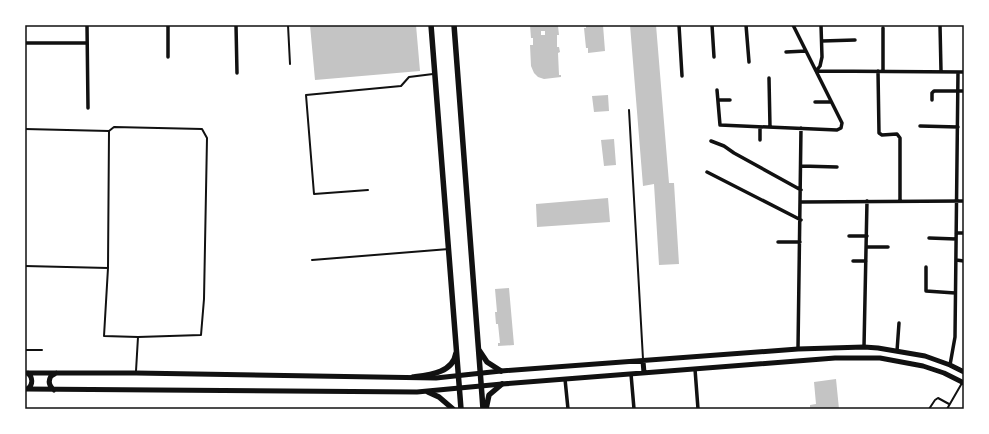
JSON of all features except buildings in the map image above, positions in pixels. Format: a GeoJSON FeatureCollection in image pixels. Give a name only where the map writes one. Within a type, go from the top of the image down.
{"type":"FeatureCollection","features":[{"type":"Feature","properties":{"kind":"main road"},"geometry":{"type":"LineString","coordinates":[[431,25],[461,409]]}},
{"type":"Feature","properties":{"kind":"main road"},"geometry":{"type":"LineString","coordinates":[[454,25],[480,374],[484,409]]}},
{"type":"Feature","properties":{"kind":"main road"},"geometry":{"type":"LineString","coordinates":[[413,377],[431,375],[441,371],[451,364],[455,356],[456,346]]}},
{"type":"Feature","properties":{"kind":"main road"},"geometry":{"type":"LineString","coordinates":[[478,346],[486,362],[501,371]]}},
{"type":"Feature","properties":{"kind":"main road"},"geometry":{"type":"LineString","coordinates":[[26,373],[136,373],[436,378],[501,371],[643,360],[798,349],[864,347],[925,356],[950,364],[964,372]]}},
{"type":"Feature","properties":{"kind":"main road"},"geometry":{"type":"LineString","coordinates":[[26,389],[428,392],[502,384],[835,358],[880,358],[923,366],[944,372],[963,383]]}},
{"type":"Feature","properties":{"kind":"main road"},"geometry":{"type":"LineString","coordinates":[[643,360],[644,373]]}},
{"type":"Feature","properties":{"kind":"main road"},"geometry":{"type":"LineString","coordinates":[[26,373],[32,378],[32,384],[26,389]]}},
{"type":"Feature","properties":{"kind":"main road"},"geometry":{"type":"LineString","coordinates":[[54,390],[49,382],[51,376],[57,373]]}},
{"type":"Feature","properties":{"kind":"main road"},"geometry":{"type":"LineString","coordinates":[[484,409],[489,395],[502,384]]}},
{"type":"Feature","properties":{"kind":"main road"},"geometry":{"type":"LineString","coordinates":[[428,392],[439,397],[452,409]]}},
{"type":"Feature","properties":{"kind":"street"},"geometry":{"type":"LineString","coordinates":[[87,25],[88,108]]}},
{"type":"Feature","properties":{"kind":"street"},"geometry":{"type":"LineString","coordinates":[[168,25],[168,56]]}},
{"type":"Feature","properties":{"kind":"street"},"geometry":{"type":"LineString","coordinates":[[236,25],[237,73]]}},
{"type":"Feature","properties":{"kind":"street"},"geometry":{"type":"LineString","coordinates":[[679,25],[682,76]]}},
{"type":"Feature","properties":{"kind":"street"},"geometry":{"type":"LineString","coordinates":[[712,25],[714,57]]}},
{"type":"Feature","properties":{"kind":"street"},"geometry":{"type":"LineString","coordinates":[[746,25],[749,62]]}},
{"type":"Feature","properties":{"kind":"street"},"geometry":{"type":"LineString","coordinates":[[718,90],[720,125],[837,130],[841,128],[842,123],[794,25]]}},
{"type":"Feature","properties":{"kind":"street"},"geometry":{"type":"LineString","coordinates":[[816,70],[820,66],[822,56],[821,25]]}},
{"type":"Feature","properties":{"kind":"street"},"geometry":{"type":"LineString","coordinates":[[940,25],[941,72]]}},
{"type":"Feature","properties":{"kind":"street"},"geometry":{"type":"LineString","coordinates":[[883,28],[883,71]]}},
{"type":"Feature","properties":{"kind":"street"},"geometry":{"type":"LineString","coordinates":[[822,41],[855,40]]}},
{"type":"Feature","properties":{"kind":"street"},"geometry":{"type":"LineString","coordinates":[[25,42],[87,43]]}},
{"type":"Feature","properties":{"kind":"street"},"geometry":{"type":"LineString","coordinates":[[786,52],[806,51]]}},
{"type":"Feature","properties":{"kind":"street"},"geometry":{"type":"LineString","coordinates":[[816,70],[964,72]]}},
{"type":"Feature","properties":{"kind":"street"},"geometry":{"type":"LineString","coordinates":[[878,71],[879,133],[882,135],[897,134],[900,138],[900,201]]}},
{"type":"Feature","properties":{"kind":"street"},"geometry":{"type":"LineString","coordinates":[[950,364],[955,336],[958,72]]}},
{"type":"Feature","properties":{"kind":"street"},"geometry":{"type":"LineString","coordinates":[[769,78],[770,127]]}},
{"type":"Feature","properties":{"kind":"street"},"geometry":{"type":"LineString","coordinates":[[932,100],[932,93],[934,92],[964,92]]}},
{"type":"Feature","properties":{"kind":"street"},"geometry":{"type":"LineString","coordinates":[[718,100],[730,100]]}},
{"type":"Feature","properties":{"kind":"street"},"geometry":{"type":"LineString","coordinates":[[815,102],[831,102]]}},
{"type":"Feature","properties":{"kind":"street"},"geometry":{"type":"LineString","coordinates":[[958,106],[964,106]]}},
{"type":"Feature","properties":{"kind":"street"},"geometry":{"type":"LineString","coordinates":[[920,126],[958,127]]}},
{"type":"Feature","properties":{"kind":"street"},"geometry":{"type":"LineString","coordinates":[[760,127],[760,140]]}},
{"type":"Feature","properties":{"kind":"street"},"geometry":{"type":"LineString","coordinates":[[798,349],[801,220],[801,128]]}},
{"type":"Feature","properties":{"kind":"street"},"geometry":{"type":"LineString","coordinates":[[711,141],[724,146],[801,190]]}},
{"type":"Feature","properties":{"kind":"street"},"geometry":{"type":"LineString","coordinates":[[801,166],[837,167]]}},
{"type":"Feature","properties":{"kind":"street"},"geometry":{"type":"LineString","coordinates":[[707,172],[801,220]]}},
{"type":"Feature","properties":{"kind":"street"},"geometry":{"type":"LineString","coordinates":[[801,202],[964,201]]}},
{"type":"Feature","properties":{"kind":"street"},"geometry":{"type":"LineString","coordinates":[[864,347],[867,202]]}},
{"type":"Feature","properties":{"kind":"street"},"geometry":{"type":"LineString","coordinates":[[956,233],[964,233]]}},
{"type":"Feature","properties":{"kind":"street"},"geometry":{"type":"LineString","coordinates":[[849,236],[867,236]]}},
{"type":"Feature","properties":{"kind":"street"},"geometry":{"type":"LineString","coordinates":[[929,238],[956,239]]}},
{"type":"Feature","properties":{"kind":"street"},"geometry":{"type":"LineString","coordinates":[[778,242],[800,242]]}},
{"type":"Feature","properties":{"kind":"street"},"geometry":{"type":"LineString","coordinates":[[866,247],[888,247]]}},
{"type":"Feature","properties":{"kind":"street"},"geometry":{"type":"LineString","coordinates":[[956,260],[964,261]]}},
{"type":"Feature","properties":{"kind":"street"},"geometry":{"type":"LineString","coordinates":[[853,261],[866,261]]}},
{"type":"Feature","properties":{"kind":"street"},"geometry":{"type":"LineString","coordinates":[[926,268],[926,291],[956,293]]}},
{"type":"Feature","properties":{"kind":"street"},"geometry":{"type":"LineString","coordinates":[[897,351],[899,323]]}},
{"type":"Feature","properties":{"kind":"street"},"geometry":{"type":"LineString","coordinates":[[695,369],[698,409]]}},
{"type":"Feature","properties":{"kind":"street"},"geometry":{"type":"LineString","coordinates":[[631,374],[634,409]]}},
{"type":"Feature","properties":{"kind":"street"},"geometry":{"type":"LineString","coordinates":[[565,379],[568,409]]}},
{"type":"Feature","properties":{"kind":"lane"},"geometry":{"type":"LineString","coordinates":[[288,25],[290,64]]}},
{"type":"Feature","properties":{"kind":"lane"},"geometry":{"type":"LineString","coordinates":[[368,190],[314,194],[306,95],[401,86],[409,77],[435,74]]}},
{"type":"Feature","properties":{"kind":"lane"},"geometry":{"type":"LineString","coordinates":[[629,110],[643,360]]}},
{"type":"Feature","properties":{"kind":"lane"},"geometry":{"type":"LineString","coordinates":[[25,129],[109,131],[114,127],[202,129],[207,138],[202,334],[138,337],[104,336],[108,268],[109,131]]}},
{"type":"Feature","properties":{"kind":"lane"},"geometry":{"type":"LineString","coordinates":[[312,260],[449,249]]}},
{"type":"Feature","properties":{"kind":"lane"},"geometry":{"type":"LineString","coordinates":[[25,266],[108,268]]}},
{"type":"Feature","properties":{"kind":"lane"},"geometry":{"type":"LineString","coordinates":[[136,373],[138,337]]}},
{"type":"Feature","properties":{"kind":"lane"},"geometry":{"type":"LineString","coordinates":[[25,350],[42,350]]}},
{"type":"Feature","properties":{"kind":"lane"},"geometry":{"type":"LineString","coordinates":[[947,409],[963,383]]}},
{"type":"Feature","properties":{"kind":"lane"},"geometry":{"type":"LineString","coordinates":[[929,409],[938,398],[950,404]]}}]}
